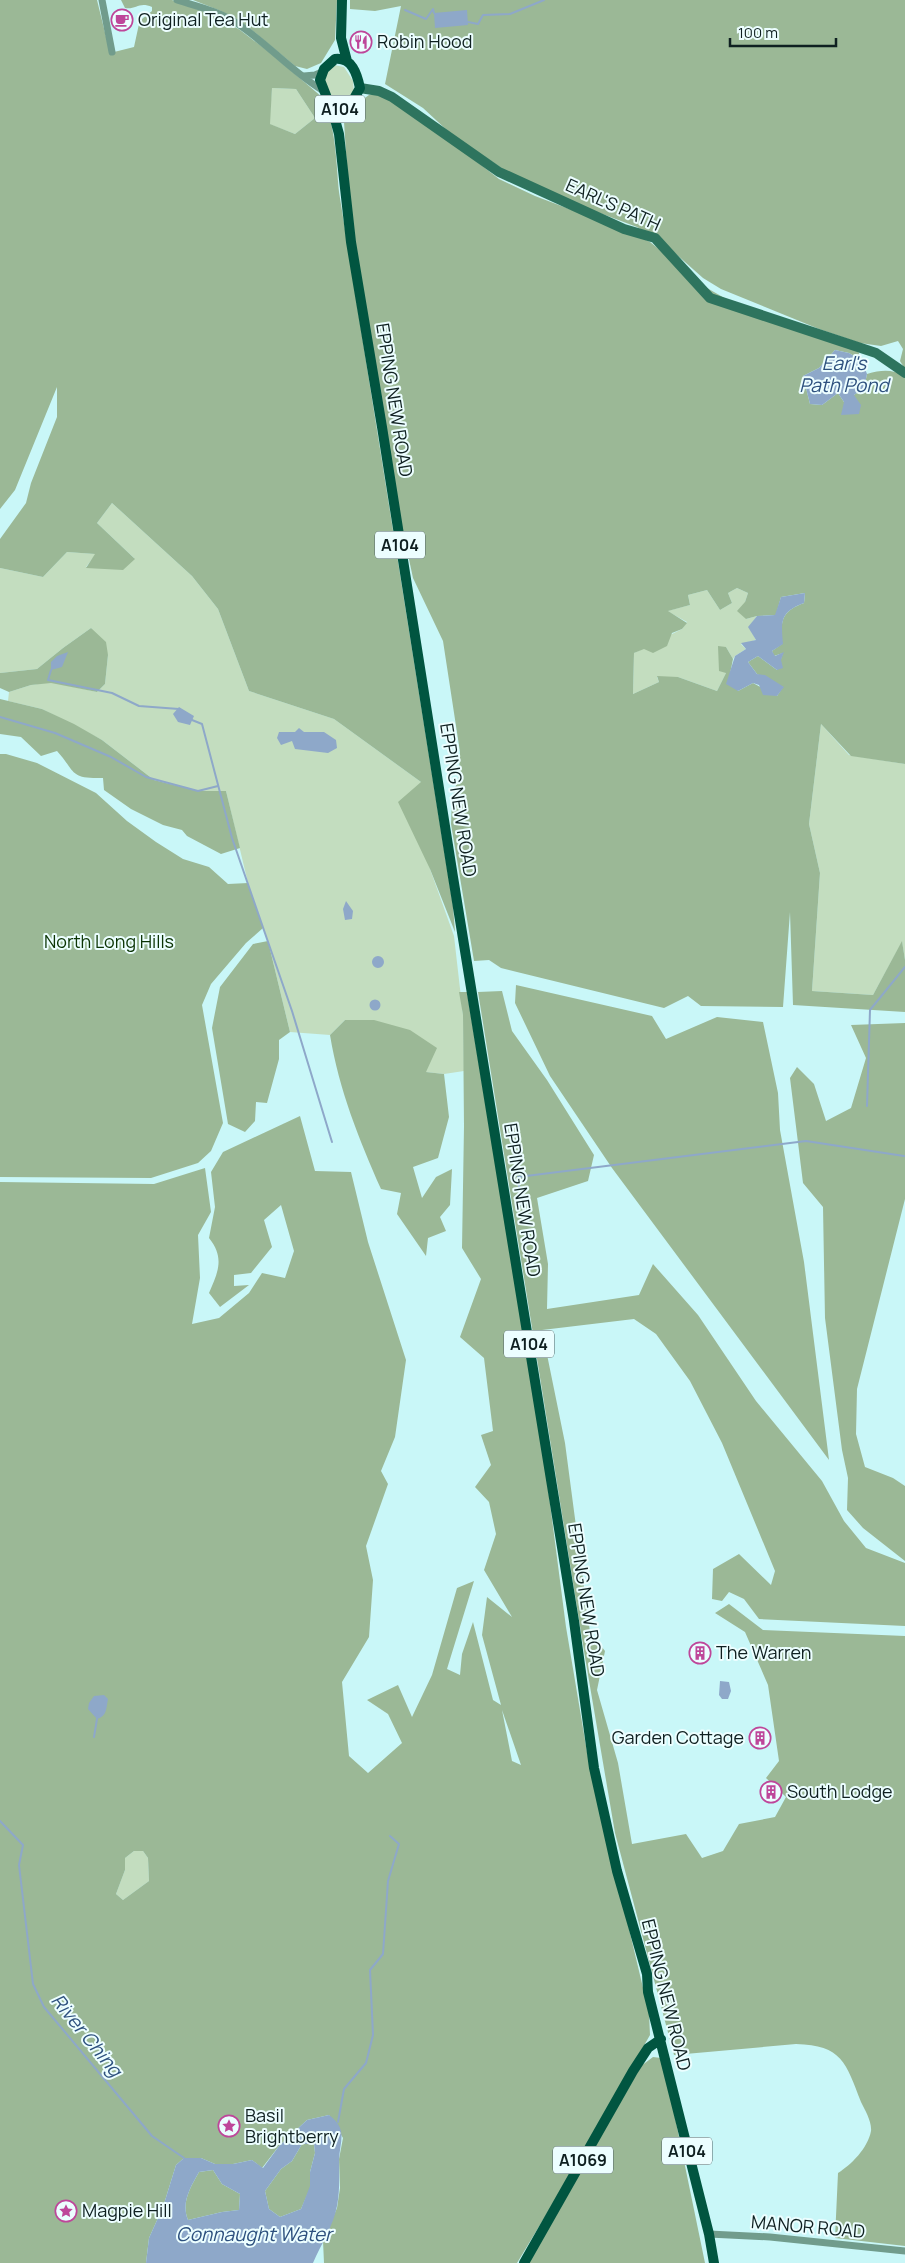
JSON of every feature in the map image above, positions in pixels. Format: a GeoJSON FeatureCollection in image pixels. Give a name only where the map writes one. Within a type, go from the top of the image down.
{"type":"FeatureCollection","features":[{"type":"Feature","properties":{"kind":"main road","name":"A104"},"geometry":{"type":"LineString","coordinates":[[341,38],[330,62],[322,72],[320,80],[322,90],[331,104],[338,109],[346,107],[354,100],[360,88],[353,68],[347,61],[341,38],[342,0]]}},
{"type":"Feature","properties":{"kind":"main road"},"geometry":{"type":"LineString","coordinates":[[330,62],[340,59],[347,61]]}},
{"type":"Feature","properties":{"kind":"main road","name":"EPPING NEW ROAD"},"geometry":{"type":"LineString","coordinates":[[331,104],[339,134],[350,242],[382,428],[574,1621],[594,1768],[617,1871],[647,1974],[648,1992],[661,2039],[696,2189],[709,2234],[714,2263]]}},
{"type":"Feature","properties":{"kind":"main road","name":"EPPING NEW ROAD"},"geometry":{"type":"LineString","coordinates":[[339,134],[346,107]]}},
{"type":"Feature","properties":{"kind":"main road","name":"A1069"},"geometry":{"type":"LineString","coordinates":[[524,2263],[633,2071],[648,2048],[661,2039]]}},
{"type":"Feature","properties":{"kind":"street"},"geometry":{"type":"LineString","coordinates":[[102,0],[112,52]]}},
{"type":"Feature","properties":{"kind":"street"},"geometry":{"type":"LineString","coordinates":[[177,0],[234,21],[260,40],[290,68],[322,90]]}},
{"type":"Feature","properties":{"kind":"street"},"geometry":{"type":"LineString","coordinates":[[304,76],[322,72]]}},
{"type":"Feature","properties":{"kind":"street","name":"EARL'S PATH"},"geometry":{"type":"LineString","coordinates":[[360,88],[379,91],[392,97],[499,172],[624,229],[655,238],[710,298],[876,353],[905,373]]}},
{"type":"Feature","properties":{"kind":"street","name":"MANOR ROAD"},"geometry":{"type":"LineString","coordinates":[[709,2234],[770,2237],[905,2251]]}},
{"type":"Feature","properties":{"kind":"green space"},"geometry":{"type":"Polygon","coordinates":[[[0,0],[97,0],[110,53],[134,47],[139,24],[152,11],[152,7],[148,5],[125,8],[121,0],[172,0],[218,17],[240,30],[269,52],[322,97],[327,108],[335,143],[339,192],[453,906],[455,932],[430,869],[398,802],[421,782],[334,719],[249,691],[218,609],[192,576],[112,503],[97,523],[135,559],[123,570],[86,568],[95,554],[67,552],[43,577],[0,568],[0,539],[26,503],[31,483],[57,417],[57,387],[15,490],[0,509],[0,0]],[[272,88],[270,124],[295,134],[315,118],[296,89],[272,88]]]}},
{"type":"Feature","properties":{"kind":"green space"},"geometry":{"type":"Polygon","coordinates":[[[193,0],[337,0],[335,40],[321,63],[307,69],[295,66],[247,26],[221,11],[193,0]]]}},
{"type":"Feature","properties":{"kind":"green space"},"geometry":{"type":"Polygon","coordinates":[[[350,0],[905,0],[905,369],[900,361],[903,349],[898,341],[881,346],[860,343],[819,329],[721,289],[703,278],[667,246],[637,227],[528,186],[451,134],[423,108],[385,84],[401,6],[375,11],[350,9],[350,0]]]}},
{"type":"Feature","properties":{"kind":"green space"},"geometry":{"type":"Polygon","coordinates":[[[334,65],[344,67],[353,81],[354,93],[344,105],[335,103],[324,85],[324,76],[334,65]]]}},
{"type":"Feature","properties":{"kind":"green space"},"geometry":{"type":"Polygon","coordinates":[[[272,88],[296,89],[315,118],[295,134],[269,124],[272,88]]]}},
{"type":"Feature","properties":{"kind":"green space"},"geometry":{"type":"Polygon","coordinates":[[[379,93],[416,114],[499,179],[535,196],[630,232],[650,242],[707,288],[728,300],[858,351],[862,361],[849,353],[835,350],[819,368],[803,376],[810,404],[822,405],[838,393],[844,402],[864,388],[867,374],[886,371],[905,376],[905,764],[851,756],[821,724],[809,824],[820,873],[812,991],[873,995],[902,941],[905,960],[905,1012],[793,1005],[790,912],[783,1007],[701,1006],[688,996],[664,1008],[501,968],[489,960],[474,961],[451,824],[452,799],[459,775],[460,752],[443,641],[413,578],[401,522],[357,255],[348,183],[344,122],[349,112],[369,95],[379,93]],[[737,588],[728,593],[732,603],[720,610],[707,590],[688,595],[690,605],[668,611],[687,623],[682,629],[672,633],[667,646],[653,653],[644,649],[634,653],[633,694],[659,682],[657,676],[678,677],[717,691],[726,673],[719,671],[718,646],[726,647],[733,659],[730,674],[738,691],[753,683],[777,696],[783,687],[757,674],[748,662],[758,656],[777,670],[783,653],[774,656],[772,651],[782,644],[782,623],[790,610],[804,603],[805,593],[781,597],[776,615],[757,616],[746,619],[737,611],[745,602],[748,593],[737,588]]]}},
{"type":"Feature","properties":{"kind":"green space"},"geometry":{"type":"Polygon","coordinates":[[[112,503],[192,576],[218,609],[249,691],[334,719],[421,782],[430,869],[454,936],[463,1015],[464,1071],[444,1074],[426,1072],[345,1020],[330,1035],[290,1032],[268,941],[248,883],[226,791],[198,791],[154,780],[102,740],[42,709],[8,701],[9,692],[31,685],[51,682],[97,692],[105,684],[108,655],[91,628],[37,669],[0,673],[0,568],[43,577],[67,552],[96,554],[86,567],[134,558],[97,523],[112,503]]]}},
{"type":"Feature","properties":{"kind":"green space"},"geometry":{"type":"Polygon","coordinates":[[[737,588],[748,593],[745,602],[746,619],[757,616],[749,627],[756,640],[741,644],[746,649],[733,659],[726,647],[726,673],[717,691],[678,677],[657,677],[659,682],[633,694],[634,653],[682,629],[687,622],[667,611],[690,605],[688,595],[707,590],[720,610],[732,603],[728,593],[737,588]]]}},
{"type":"Feature","properties":{"kind":"green space"},"geometry":{"type":"Polygon","coordinates":[[[91,628],[106,642],[108,655],[105,684],[97,692],[51,683],[31,685],[9,692],[0,688],[0,673],[37,669],[91,628]]]}},
{"type":"Feature","properties":{"kind":"green space"},"geometry":{"type":"Polygon","coordinates":[[[0,699],[42,709],[74,724],[102,740],[154,780],[198,791],[226,791],[240,848],[221,854],[187,836],[182,830],[163,825],[131,809],[104,790],[103,778],[84,777],[74,773],[57,751],[41,756],[21,737],[0,734],[0,699]]]}},
{"type":"Feature","properties":{"kind":"green space"},"geometry":{"type":"Polygon","coordinates":[[[821,724],[849,755],[905,764],[905,960],[902,942],[873,995],[812,991],[820,873],[809,824],[821,724]]]}},
{"type":"Feature","properties":{"kind":"green space","name":"North Long Hills"},"geometry":{"type":"Polygon","coordinates":[[[0,754],[37,763],[96,793],[127,821],[156,842],[183,859],[209,867],[228,884],[248,883],[263,928],[246,943],[211,984],[202,1005],[223,1123],[211,1151],[198,1163],[151,1178],[0,1177],[0,754]]]}},
{"type":"Feature","properties":{"kind":"green space"},"geometry":{"type":"Polygon","coordinates":[[[268,941],[290,1032],[279,1040],[279,1059],[267,1103],[256,1102],[255,1121],[245,1132],[228,1124],[212,1028],[220,987],[253,944],[268,941]]]}},
{"type":"Feature","properties":{"kind":"green space"},"geometry":{"type":"Polygon","coordinates":[[[516,985],[652,1016],[666,1039],[717,1017],[763,1022],[778,1093],[780,1130],[804,1262],[829,1460],[612,1168],[550,1076],[515,1003],[516,985]]]}},
{"type":"Feature","properties":{"kind":"green space"},"geometry":{"type":"Polygon","coordinates":[[[502,991],[512,1031],[547,1080],[594,1155],[588,1181],[537,1198],[548,1264],[547,1309],[639,1295],[653,1264],[698,1315],[756,1401],[822,1481],[844,1521],[866,1548],[905,1563],[905,1626],[759,1619],[744,1599],[729,1592],[722,1601],[712,1599],[713,1569],[739,1554],[771,1585],[775,1571],[722,1443],[690,1381],[656,1334],[634,1319],[542,1330],[565,1443],[590,1632],[605,1651],[597,1690],[618,1763],[632,1844],[686,1834],[702,1858],[723,1851],[739,1824],[775,1817],[786,1797],[766,1778],[779,1761],[768,1685],[745,1632],[715,1613],[729,1604],[763,1630],[905,1636],[905,2246],[835,2238],[838,2173],[863,2150],[871,2127],[846,2067],[833,2053],[811,2045],[796,2044],[674,2055],[615,1833],[585,1657],[478,992],[502,991]]]}},
{"type":"Feature","properties":{"kind":"green space"},"geometry":{"type":"Polygon","coordinates":[[[459,992],[467,992],[545,1465],[566,1627],[587,1752],[649,2013],[650,2035],[517,2263],[324,2263],[323,2241],[337,2208],[340,2188],[339,2159],[343,2138],[329,2115],[307,2120],[279,2146],[262,2168],[252,2160],[233,2164],[215,2164],[201,2158],[184,2158],[176,2165],[163,2207],[149,2238],[146,2263],[0,2263],[0,1182],[154,1184],[205,1168],[211,1212],[198,1235],[200,1278],[192,1324],[219,1318],[249,1293],[262,1273],[285,1278],[294,1251],[281,1205],[264,1220],[272,1247],[251,1273],[234,1275],[234,1286],[249,1285],[220,1307],[209,1293],[218,1265],[217,1252],[209,1238],[215,1207],[211,1172],[223,1152],[300,1116],[315,1171],[351,1172],[368,1242],[406,1360],[395,1437],[381,1471],[388,1484],[366,1546],[373,1580],[369,1637],[342,1682],[349,1756],[368,1773],[402,1743],[388,1714],[367,1700],[398,1685],[412,1717],[432,1675],[457,1588],[474,1581],[447,1669],[460,1675],[462,1654],[473,1622],[493,1700],[501,1705],[482,1635],[487,1597],[512,1617],[484,1570],[496,1534],[489,1502],[475,1487],[491,1465],[481,1435],[493,1431],[484,1358],[460,1337],[481,1279],[462,1248],[463,1015],[459,992]],[[502,1710],[512,1761],[521,1765],[502,1710]],[[134,1851],[125,1858],[125,1870],[116,1894],[123,1900],[149,1881],[148,1858],[143,1851],[134,1851]]]}},
{"type":"Feature","properties":{"kind":"green space"},"geometry":{"type":"Polygon","coordinates":[[[345,1020],[374,1020],[410,1030],[437,1048],[426,1072],[444,1074],[449,1117],[438,1158],[413,1167],[422,1198],[436,1177],[452,1169],[450,1205],[440,1217],[446,1231],[428,1238],[426,1256],[397,1214],[401,1193],[381,1189],[344,1095],[330,1035],[345,1020]]]}},
{"type":"Feature","properties":{"kind":"green space"},"geometry":{"type":"Polygon","coordinates":[[[905,1023],[905,1199],[857,1389],[856,1434],[865,1467],[893,1478],[905,1486],[905,1561],[863,1528],[847,1510],[848,1478],[842,1450],[825,1318],[823,1207],[803,1183],[790,1078],[797,1067],[814,1084],[826,1121],[851,1108],[866,1058],[851,1025],[905,1023]]]}},
{"type":"Feature","properties":{"kind":"green space"},"geometry":{"type":"Polygon","coordinates":[[[134,1851],[143,1851],[148,1858],[149,1881],[123,1900],[116,1894],[125,1870],[125,1858],[134,1851]]]}},
{"type":"Feature","properties":{"kind":"green space"},"geometry":{"type":"Polygon","coordinates":[[[653,2057],[661,2058],[664,2064],[705,2263],[528,2263],[641,2066],[653,2057]]]}},
{"type":"Feature","properties":{"kind":"green space"},"geometry":{"type":"Polygon","coordinates":[[[302,2144],[314,2144],[315,2153],[310,2172],[311,2186],[301,2209],[280,2217],[269,2209],[265,2191],[281,2169],[292,2161],[302,2144]]]}},
{"type":"Feature","properties":{"kind":"green space"},"geometry":{"type":"Polygon","coordinates":[[[213,2170],[222,2184],[240,2194],[239,2210],[188,2220],[186,2202],[192,2184],[199,2172],[213,2170]]]}},
{"type":"Feature","properties":{"kind":"water"},"geometry":{"type":"Polygon","coordinates":[[[467,10],[468,25],[435,28],[434,13],[467,10]]]}},
{"type":"Feature","properties":{"kind":"water","name":"Earl's Path Pond"},"geometry":{"type":"Polygon","coordinates":[[[835,350],[849,353],[862,361],[867,374],[864,388],[854,395],[861,405],[859,414],[841,415],[844,402],[838,393],[822,405],[810,404],[803,376],[819,368],[835,350]]]}},
{"type":"Feature","properties":{"kind":"water"},"geometry":{"type":"Polygon","coordinates":[[[805,593],[804,603],[796,606],[786,614],[782,623],[783,644],[772,651],[775,656],[784,652],[781,660],[783,668],[777,670],[758,656],[748,662],[757,674],[765,675],[784,687],[777,696],[763,695],[759,685],[753,683],[738,691],[726,684],[735,656],[746,649],[741,643],[756,640],[748,627],[757,616],[775,615],[781,597],[805,593]]]}},
{"type":"Feature","properties":{"kind":"water"},"geometry":{"type":"Polygon","coordinates":[[[68,652],[62,667],[51,670],[51,662],[57,656],[68,652]]]}},
{"type":"Feature","properties":{"kind":"water"},"geometry":{"type":"Polygon","coordinates":[[[179,707],[194,716],[190,725],[178,722],[173,714],[179,707]]]}},
{"type":"Feature","properties":{"kind":"water"},"geometry":{"type":"Polygon","coordinates":[[[299,728],[304,732],[324,732],[336,740],[337,748],[328,753],[295,749],[292,741],[281,745],[277,738],[279,732],[295,732],[299,728]]]}},
{"type":"Feature","properties":{"kind":"water"},"geometry":{"type":"Polygon","coordinates":[[[346,901],[353,911],[352,919],[345,920],[343,909],[346,901]]]}},
{"type":"Feature","properties":{"kind":"water"},"geometry":{"type":"Polygon","coordinates":[[[380,956],[383,957],[383,967],[376,968],[373,967],[372,960],[373,957],[380,956]]]}},
{"type":"Feature","properties":{"kind":"water"},"geometry":{"type":"Polygon","coordinates":[[[375,999],[381,1005],[375,1011],[369,1005],[375,999]]]}},
{"type":"Feature","properties":{"kind":"water"},"geometry":{"type":"Polygon","coordinates":[[[720,1681],[729,1682],[731,1691],[728,1699],[722,1699],[719,1695],[720,1681]]]}},
{"type":"Feature","properties":{"kind":"water"},"geometry":{"type":"Polygon","coordinates":[[[104,1695],[108,1699],[105,1712],[103,1716],[97,1719],[88,1709],[89,1703],[94,1696],[104,1695]]]}},
{"type":"Feature","properties":{"kind":"water","name":"Connaught Water"},"geometry":{"type":"Polygon","coordinates":[[[329,2115],[339,2125],[342,2135],[337,2206],[330,2228],[313,2263],[146,2263],[149,2238],[163,2207],[176,2165],[184,2158],[201,2158],[215,2164],[233,2164],[252,2160],[263,2168],[279,2146],[307,2120],[329,2115]],[[302,2144],[292,2161],[281,2169],[265,2191],[269,2209],[280,2217],[301,2209],[310,2186],[310,2172],[315,2153],[314,2144],[302,2144]],[[213,2170],[199,2172],[192,2184],[186,2202],[188,2220],[239,2210],[240,2194],[222,2184],[213,2170]]]}},
{"type":"Feature","properties":{"kind":"waterway"},"geometry":{"type":"LineString","coordinates":[[468,22],[478,24],[483,15],[510,14],[544,0]]}},
{"type":"Feature","properties":{"kind":"waterway"},"geometry":{"type":"LineString","coordinates":[[405,10],[426,19],[433,9],[434,13]]}},
{"type":"Feature","properties":{"kind":"waterway"},"geometry":{"type":"LineString","coordinates":[[51,670],[48,680],[112,693],[139,706],[179,709]]}},
{"type":"Feature","properties":{"kind":"waterway"},"geometry":{"type":"LineString","coordinates":[[0,717],[55,733],[111,757],[146,777],[198,791],[218,786]]}},
{"type":"Feature","properties":{"kind":"waterway"},"geometry":{"type":"LineString","coordinates":[[192,720],[202,724],[232,838],[292,1011],[332,1142]]}},
{"type":"Feature","properties":{"kind":"waterway"},"geometry":{"type":"LineString","coordinates":[[867,1106],[870,1010],[905,967]]}},
{"type":"Feature","properties":{"kind":"waterway"},"geometry":{"type":"LineString","coordinates":[[521,1205],[518,1177],[806,1141],[904,1156]]}},
{"type":"Feature","properties":{"kind":"waterway"},"geometry":{"type":"LineString","coordinates":[[94,1737],[97,1719]]}},
{"type":"Feature","properties":{"kind":"waterway","name":"River Ching"},"geometry":{"type":"LineString","coordinates":[[0,1821],[23,1845],[19,1865],[33,1984],[44,2007],[152,2136],[184,2158]]}},
{"type":"Feature","properties":{"kind":"waterway"},"geometry":{"type":"LineString","coordinates":[[338,2122],[344,2089],[366,2063],[373,2035],[370,1970],[383,1954],[388,1881],[399,1844],[390,1836]]}},
{"type":"Feature","properties":{"kind":"place","name":"Original Tea Hut"},"geometry":{"type":"Point","coordinates":[122,20]}},
{"type":"Feature","properties":{"kind":"place","name":"Robin Hood"},"geometry":{"type":"Point","coordinates":[361,42]}},
{"type":"Feature","properties":{"kind":"place","name":"The Warren"},"geometry":{"type":"Point","coordinates":[700,1653]}},
{"type":"Feature","properties":{"kind":"place","name":"Garden Cottage"},"geometry":{"type":"Point","coordinates":[760,1738]}},
{"type":"Feature","properties":{"kind":"place","name":"South Lodge"},"geometry":{"type":"Point","coordinates":[771,1792]}},
{"type":"Feature","properties":{"kind":"place","name":"Basil Brightberry"},"geometry":{"type":"Point","coordinates":[229,2126]}},
{"type":"Feature","properties":{"kind":"place","name":"Magpie Hill"},"geometry":{"type":"Point","coordinates":[66,2211]}}]}
